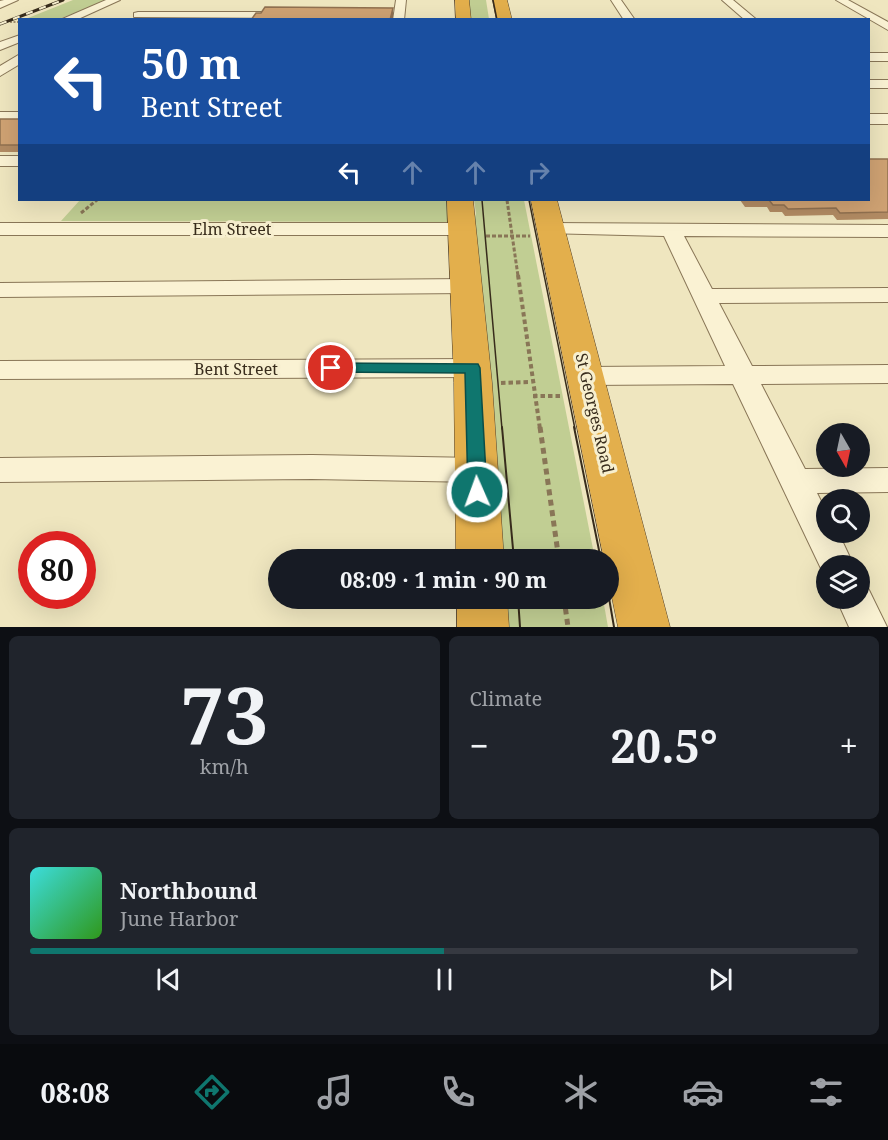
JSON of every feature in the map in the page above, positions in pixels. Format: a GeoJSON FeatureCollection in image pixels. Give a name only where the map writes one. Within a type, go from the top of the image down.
{"type":"FeatureCollection","features":[{"type":"Feature","properties":{"kind":"highway"},"geometry":{"type":"LineString","coordinates":[[462,0],[464,18]]}},
{"type":"Feature","properties":{"kind":"highway"},"geometry":{"type":"LineString","coordinates":[[500,0],[504,18]]}},
{"type":"Feature","properties":{"kind":"highway","name":"St Georges Road"},"geometry":{"type":"LineString","coordinates":[[544,201],[644,627]]}},
{"type":"Feature","properties":{"kind":"highway"},"geometry":{"type":"LineString","coordinates":[[463,222],[480,549]]}},
{"type":"Feature","properties":{"kind":"highway"},"geometry":{"type":"LineString","coordinates":[[482,609],[483,627]]}},
{"type":"Feature","properties":{"kind":"street"},"geometry":{"type":"LineString","coordinates":[[0,5],[13,0]]}},
{"type":"Feature","properties":{"kind":"street"},"geometry":{"type":"LineString","coordinates":[[70,18],[115,0]]}},
{"type":"Feature","properties":{"kind":"street"},"geometry":{"type":"LineString","coordinates":[[395,17],[400,0]]}},
{"type":"Feature","properties":{"kind":"street"},"geometry":{"type":"LineString","coordinates":[[616,0],[629,18]]}},
{"type":"Feature","properties":{"kind":"street"},"geometry":{"type":"LineString","coordinates":[[727,0],[750,18]]}},
{"type":"Feature","properties":{"kind":"street"},"geometry":{"type":"LineString","coordinates":[[841,0],[888,27]]}},
{"type":"Feature","properties":{"kind":"street"},"geometry":{"type":"LineString","coordinates":[[135,17],[151,5]]}},
{"type":"Feature","properties":{"kind":"street"},"geometry":{"type":"LineString","coordinates":[[135,17],[292,15]]}},
{"type":"Feature","properties":{"kind":"street"},"geometry":{"type":"LineString","coordinates":[[1,46],[18,39]]}},
{"type":"Feature","properties":{"kind":"street"},"geometry":{"type":"LineString","coordinates":[[1,46],[18,45]]}},
{"type":"Feature","properties":{"kind":"street"},"geometry":{"type":"LineString","coordinates":[[870,57],[888,57]]}},
{"type":"Feature","properties":{"kind":"street"},"geometry":{"type":"LineString","coordinates":[[3,78],[18,60]]}},
{"type":"Feature","properties":{"kind":"street"},"geometry":{"type":"LineString","coordinates":[[870,84],[888,84]]}},
{"type":"Feature","properties":{"kind":"street"},"geometry":{"type":"LineString","coordinates":[[0,117],[18,117]]}},
{"type":"Feature","properties":{"kind":"street"},"geometry":{"type":"LineString","coordinates":[[870,119],[888,119]]}},
{"type":"Feature","properties":{"kind":"street"},"geometry":{"type":"LineString","coordinates":[[0,161],[18,161]]}},
{"type":"Feature","properties":{"kind":"street","name":"Elm Street"},"geometry":{"type":"LineString","coordinates":[[0,229],[463,222]]}},
{"type":"Feature","properties":{"kind":"street"},"geometry":{"type":"LineString","coordinates":[[671,230],[832,555]]}},
{"type":"Feature","properties":{"kind":"street"},"geometry":{"type":"LineString","coordinates":[[552,232],[888,231]]}},
{"type":"Feature","properties":{"kind":"street"},"geometry":{"type":"LineString","coordinates":[[0,290],[468,286]]}},
{"type":"Feature","properties":{"kind":"street"},"geometry":{"type":"LineString","coordinates":[[703,296],[888,295]]}},
{"type":"Feature","properties":{"kind":"street","name":"Bent Street"},"geometry":{"type":"LineString","coordinates":[[0,370],[472,368]]}},
{"type":"Feature","properties":{"kind":"street"},"geometry":{"type":"LineString","coordinates":[[587,376],[888,374]]}},
{"type":"Feature","properties":{"kind":"street"},"geometry":{"type":"LineString","coordinates":[[0,470],[312,467],[477,470]]}},
{"type":"Feature","properties":{"kind":"street"},"geometry":{"type":"LineString","coordinates":[[795,481],[888,480]]}},
{"type":"Feature","properties":{"kind":"street"},"geometry":{"type":"LineString","coordinates":[[859,609],[868,627]]}},
{"type":"Feature","properties":{"kind":"path"},"geometry":{"type":"LineString","coordinates":[[10,22],[18,22]]}},
{"type":"Feature","properties":{"kind":"path"},"geometry":{"type":"LineString","coordinates":[[507,201],[556,549]]}},
{"type":"Feature","properties":{"kind":"path"},"geometry":{"type":"LineString","coordinates":[[463,222],[513,236],[552,232]]}},
{"type":"Feature","properties":{"kind":"path"},"geometry":{"type":"LineString","coordinates":[[566,609],[568,627]]}},
{"type":"Feature","properties":{"kind":"green space"},"geometry":{"type":"Polygon","coordinates":[[[73,0],[109,0],[62,18],[28,18],[73,0]]]}},
{"type":"Feature","properties":{"kind":"green space"},"geometry":{"type":"Polygon","coordinates":[[[466,0],[486,0],[489,18],[468,18],[466,0]]]}},
{"type":"Feature","properties":{"kind":"green space"},"geometry":{"type":"Polygon","coordinates":[[[79,201],[449,201],[448,222],[61,221],[79,201]]]}},
{"type":"Feature","properties":{"kind":"green space"},"geometry":{"type":"Polygon","coordinates":[[[474,201],[524,201],[593,549],[499,549],[472,229],[476,213],[474,201]]]}},
{"type":"Feature","properties":{"kind":"green space"},"geometry":{"type":"Polygon","coordinates":[[[504,609],[605,609],[608,627],[505,627],[504,609]]]}},
{"type":"Feature","properties":{"kind":"building"},"geometry":{"type":"Polygon","coordinates":[[[265,7],[393,8],[390,18],[252,18],[256,13],[261,13],[265,7]]]}},
{"type":"Feature","properties":{"kind":"building"},"geometry":{"type":"Polygon","coordinates":[[[0,119],[18,119],[18,145],[0,145],[0,119]]]}},
{"type":"Feature","properties":{"kind":"building"},"geometry":{"type":"Polygon","coordinates":[[[870,159],[888,159],[888,212],[840,213],[836,208],[788,209],[784,205],[773,205],[770,201],[870,201],[870,159]]]}},
{"type":"Feature","properties":{"kind":"tram line"},"geometry":{"type":"LineString","coordinates":[[493,0],[497,18]]}},
{"type":"Feature","properties":{"kind":"tram line"},"geometry":{"type":"LineString","coordinates":[[482,201],[502,429]]}},
{"type":"Feature","properties":{"kind":"tram line"},"geometry":{"type":"LineString","coordinates":[[529,201],[575,429]]}},
{"type":"Feature","properties":{"kind":"tram line"},"geometry":{"type":"LineString","coordinates":[[502,427],[513,549]]}},
{"type":"Feature","properties":{"kind":"tram line"},"geometry":{"type":"LineString","coordinates":[[574,427],[599,549]]}},
{"type":"Feature","properties":{"kind":"tram line"},"geometry":{"type":"LineString","coordinates":[[519,609],[520,627]]}},
{"type":"Feature","properties":{"kind":"tram line"},"geometry":{"type":"LineString","coordinates":[[611,609],[614,627]]}},
{"type":"Feature","properties":{"kind":"railway"},"geometry":{"type":"LineString","coordinates":[[0,24],[63,0]]}},
{"type":"Feature","properties":{"kind":"route"},"geometry":{"type":"LineString","coordinates":[[331,368],[472,368],[477,492]]}}]}
